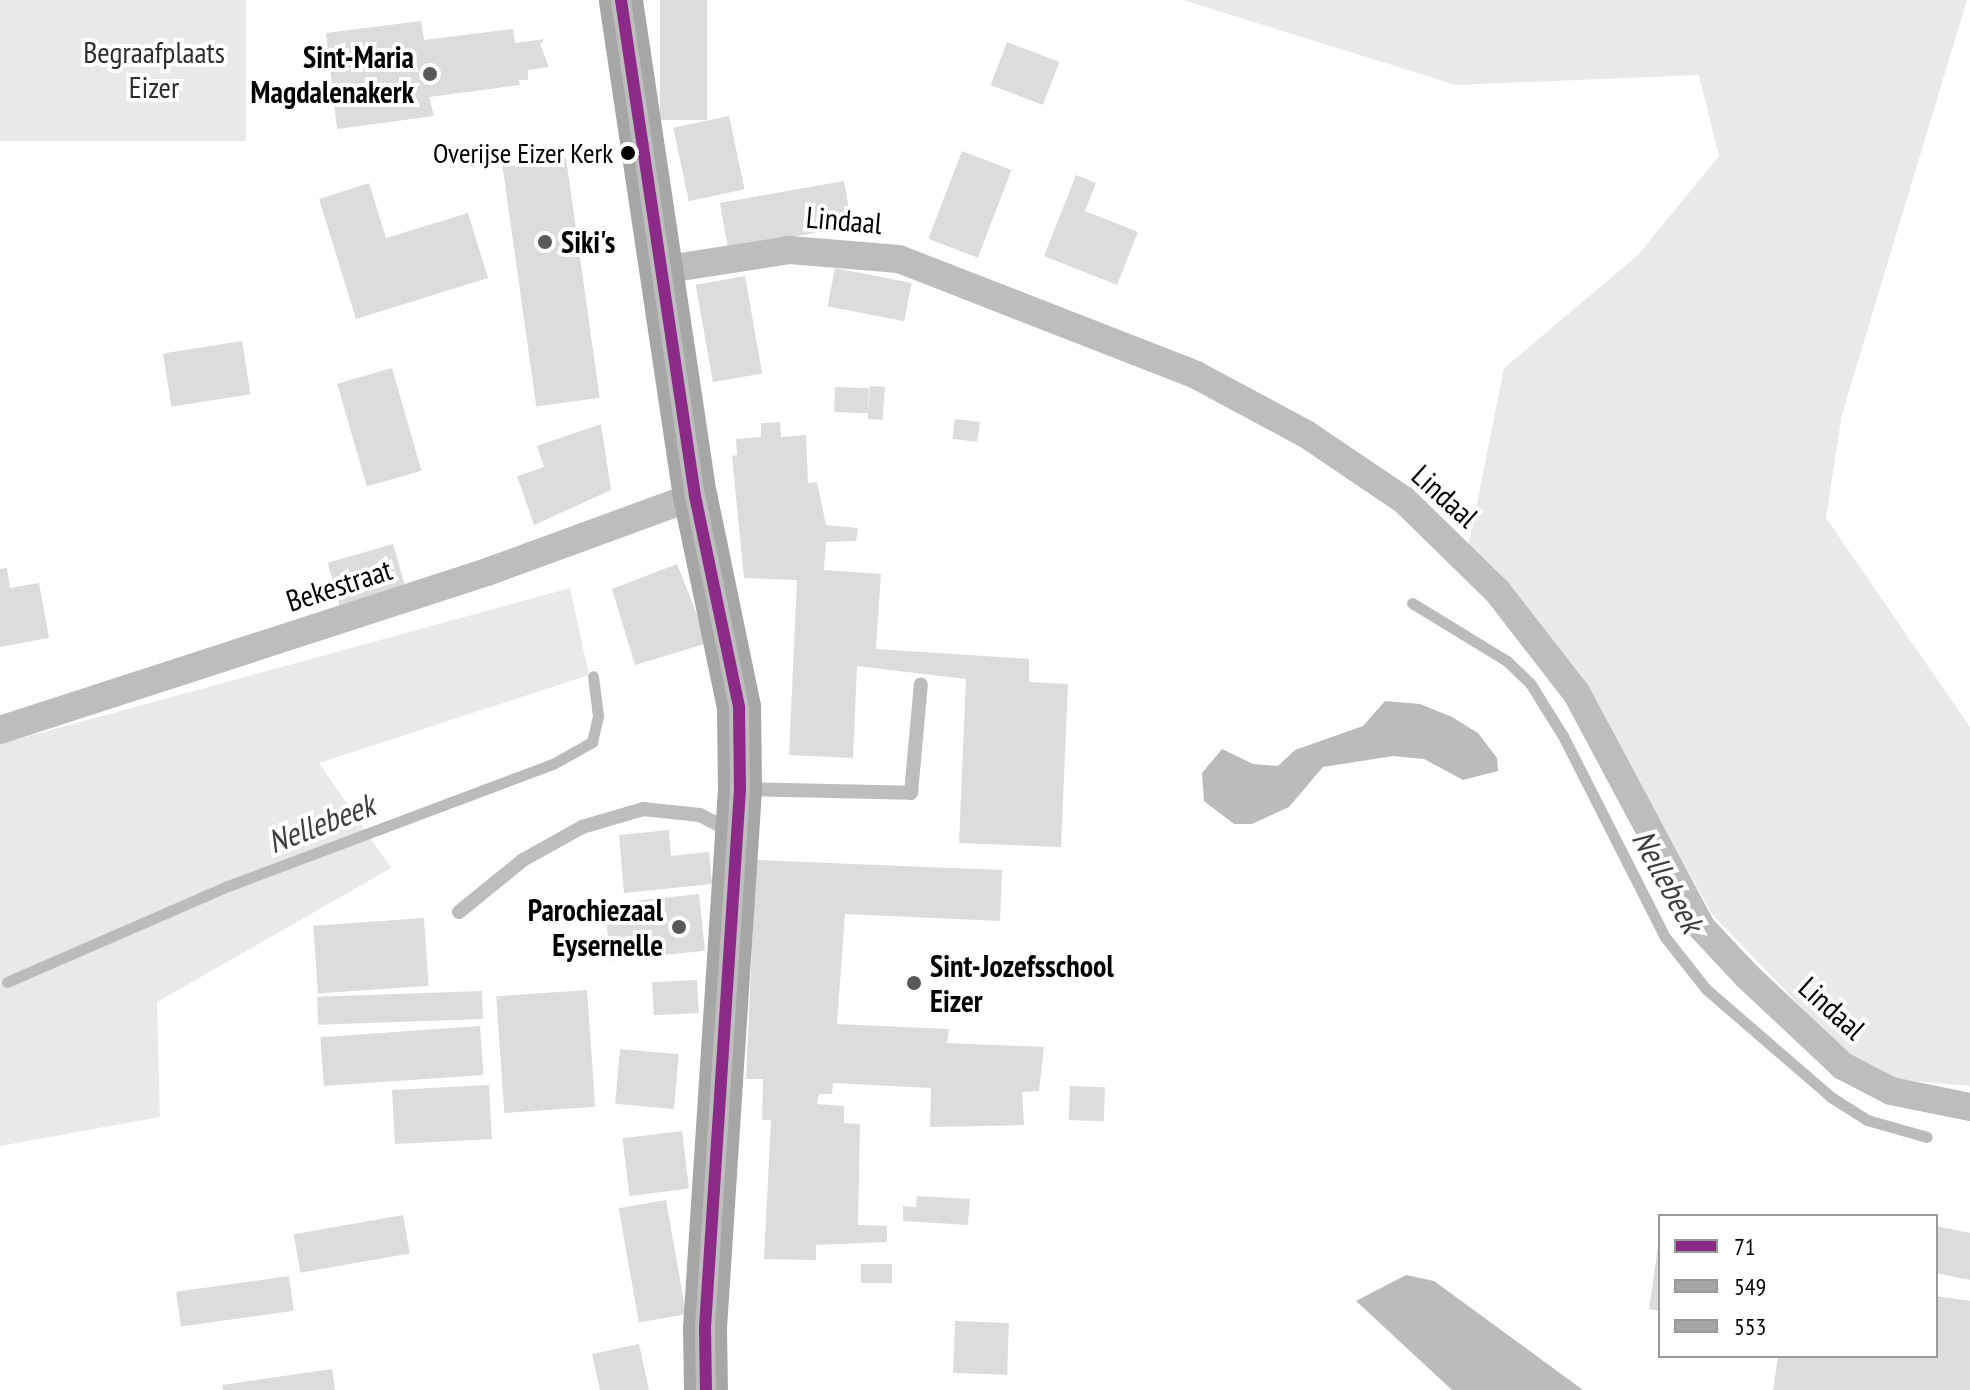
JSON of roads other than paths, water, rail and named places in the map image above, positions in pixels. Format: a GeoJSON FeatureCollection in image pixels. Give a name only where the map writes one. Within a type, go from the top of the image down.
{"type":"FeatureCollection","features":[{"type":"Feature","properties":{"kind":"street"},"geometry":{"type":"LineString","coordinates":[[621,0],[695,496],[733,665],[740,789],[705,1328],[706,1390]]}},
{"type":"Feature","properties":{"kind":"street","name":"Lindaal"},"geometry":{"type":"LineString","coordinates":[[661,270],[790,250],[899,259],[1196,375],[1306,434],[1404,500],[1498,592],[1577,694],[1702,928],[1747,976],[1843,1066],[1891,1091],[1970,1107]]}},
{"type":"Feature","properties":{"kind":"street","name":"Bekestraat"},"geometry":{"type":"LineString","coordinates":[[0,730],[487,572],[695,496]]}},
{"type":"Feature","properties":{"kind":"lane"},"geometry":{"type":"LineString","coordinates":[[740,789],[911,793],[921,684]]}},
{"type":"Feature","properties":{"kind":"lane"},"geometry":{"type":"LineString","coordinates":[[459,912],[535,853],[582,827],[643,809],[700,815],[736,834]]}},
{"type":"Feature","properties":{"kind":"waterway","name":"Nellebeek"},"geometry":{"type":"LineString","coordinates":[[1412,603],[1507,661],[1530,683],[1563,736],[1665,937],[1706,989],[1831,1097],[1867,1120],[1927,1137]]}},
{"type":"Feature","properties":{"kind":"waterway","name":"Nellebeek"},"geometry":{"type":"LineString","coordinates":[[7,982],[228,886],[553,764],[592,742],[598,716],[593,676]]}},
{"type":"Feature","properties":{"kind":"place","name":"Sint-Maria Magdalenakerk"},"geometry":{"type":"Point","coordinates":[430,74]}},
{"type":"Feature","properties":{"kind":"place","name":"Overijse Eizer Kerk"},"geometry":{"type":"Point","coordinates":[628,153]}},
{"type":"Feature","properties":{"kind":"place","name":"Siki's"},"geometry":{"type":"Point","coordinates":[545,242]}},
{"type":"Feature","properties":{"kind":"place","name":"Parochiezaal Eysernelle"},"geometry":{"type":"Point","coordinates":[679,927]}},
{"type":"Feature","properties":{"kind":"place","name":"Sint-Jozefsschool Eizer"},"geometry":{"type":"Point","coordinates":[914,983]}},
{"type":"Feature","properties":{"kind":"park label","name":"Begraafplaats Eizer"},"geometry":{"type":"Point","coordinates":[154,69]}}]}
